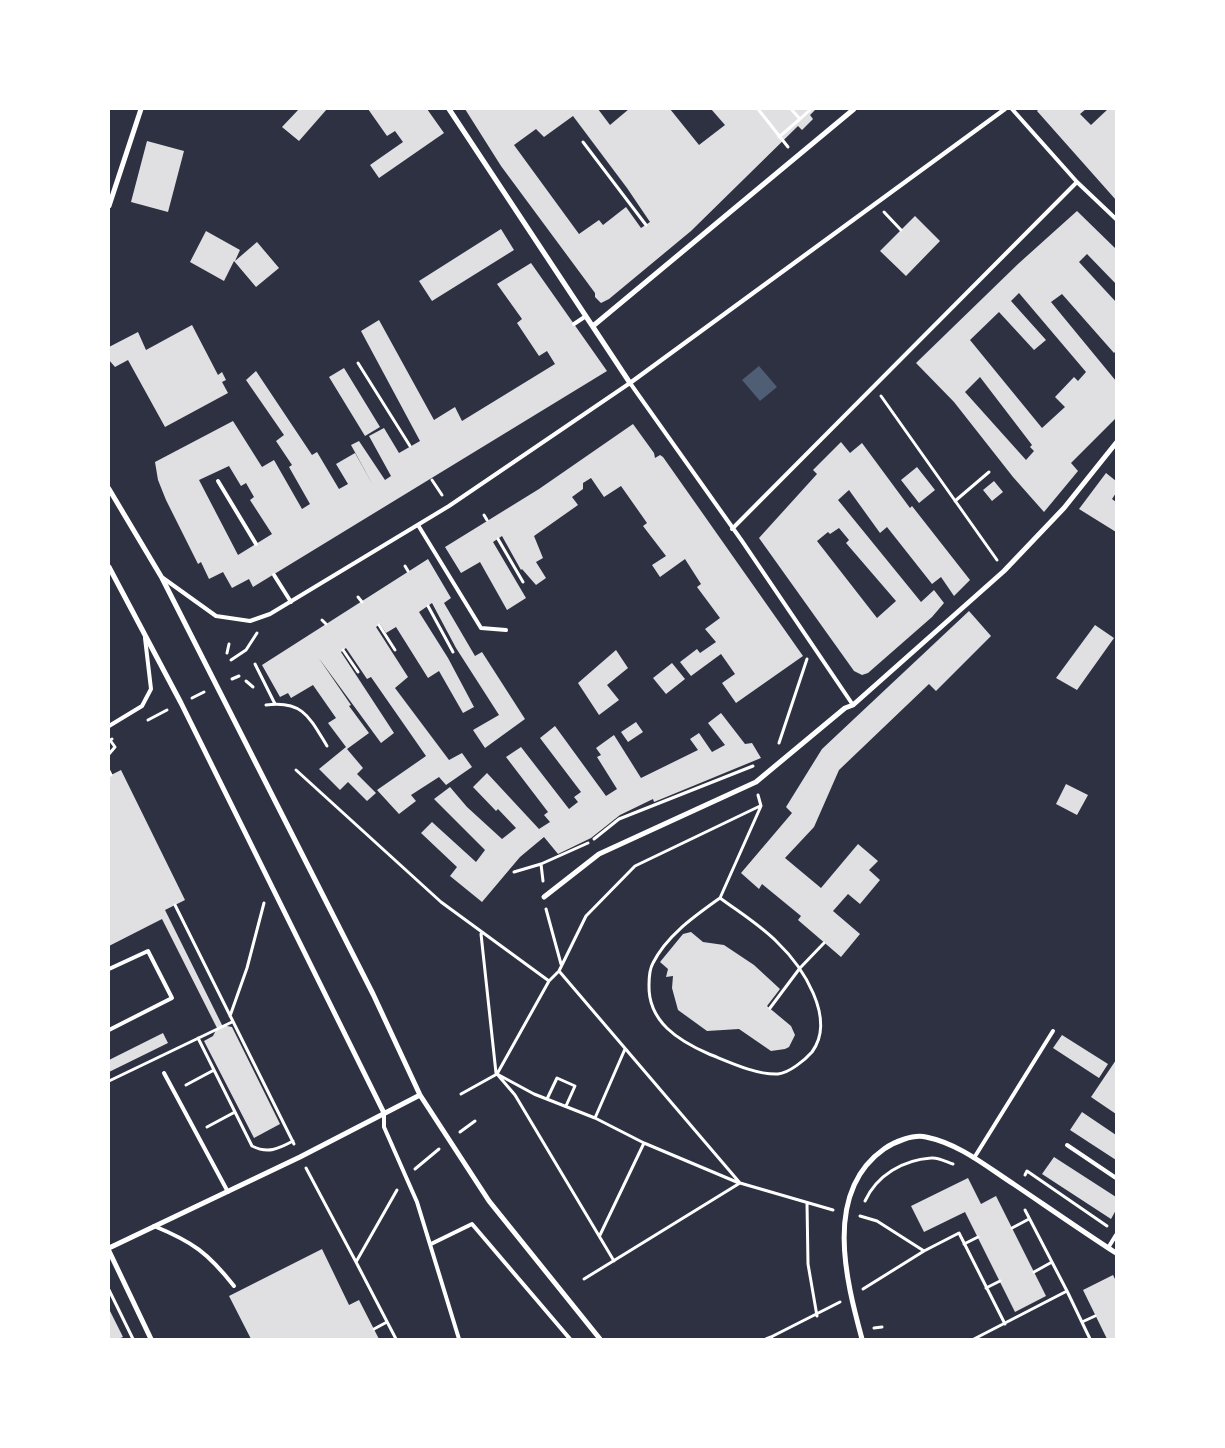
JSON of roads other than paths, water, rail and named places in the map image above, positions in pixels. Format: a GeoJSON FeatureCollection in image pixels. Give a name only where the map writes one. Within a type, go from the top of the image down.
{"type":"FeatureCollection","features":[{"type":"Feature","properties":{"kind":"street"},"geometry":{"type":"LineString","coordinates":[[109,206],[141,109]]}},
{"type":"Feature","properties":{"kind":"street"},"geometry":{"type":"LineString","coordinates":[[449,109],[630,383],[1005,109]]}},
{"type":"Feature","properties":{"kind":"street"},"geometry":{"type":"LineString","coordinates":[[593,326],[854,109]]}},
{"type":"Feature","properties":{"kind":"street"},"geometry":{"type":"LineString","coordinates":[[544,897],[599,854],[756,782],[845,708],[853,705],[1004,571],[1064,508],[1116,443]]}},
{"type":"Feature","properties":{"kind":"street"},"geometry":{"type":"LineString","coordinates":[[109,489],[162,578],[373,994],[420,1095],[488,1201],[600,1339]]}},
{"type":"Feature","properties":{"kind":"street"},"geometry":{"type":"LineString","coordinates":[[109,567],[182,703],[384,1113]]}},
{"type":"Feature","properties":{"kind":"street"},"geometry":{"type":"LineString","coordinates":[[151,1339],[109,1249],[228,1192],[420,1095]]}},
{"type":"Feature","properties":{"kind":"street"},"geometry":{"type":"LineString","coordinates":[[862,1339],[851,1296],[846,1263],[845,1213],[855,1180],[874,1156],[894,1142],[924,1136],[957,1147],[1116,1253]]}},
{"type":"Feature","properties":{"kind":"lane"},"geometry":{"type":"LineString","coordinates":[[1012,109],[1077,182],[1116,219]]}},
{"type":"Feature","properties":{"kind":"lane"},"geometry":{"type":"LineString","coordinates":[[732,529],[1077,182]]}},
{"type":"Feature","properties":{"kind":"lane"},"geometry":{"type":"LineString","coordinates":[[574,324],[586,316]]}},
{"type":"Feature","properties":{"kind":"lane"},"geometry":{"type":"LineString","coordinates":[[162,578],[216,616],[250,621],[270,614],[449,506],[630,383],[853,705]]}},
{"type":"Feature","properties":{"kind":"lane"},"geometry":{"type":"LineString","coordinates":[[218,481],[256,544]]}},
{"type":"Feature","properties":{"kind":"lane"},"geometry":{"type":"LineString","coordinates":[[418,525],[482,628],[506,630]]}},
{"type":"Feature","properties":{"kind":"lane"},"geometry":{"type":"LineString","coordinates":[[274,575],[291,602]]}},
{"type":"Feature","properties":{"kind":"lane"},"geometry":{"type":"LineString","coordinates":[[109,726],[142,706],[151,689],[145,636]]}},
{"type":"Feature","properties":{"kind":"lane"},"geometry":{"type":"LineString","coordinates":[[109,969],[148,951],[172,998],[109,1030]]}},
{"type":"Feature","properties":{"kind":"lane"},"geometry":{"type":"LineString","coordinates":[[974,1158],[1053,1031]]}},
{"type":"Feature","properties":{"kind":"lane"},"geometry":{"type":"LineString","coordinates":[[164,1072],[228,1192]]}},
{"type":"Feature","properties":{"kind":"lane"},"geometry":{"type":"LineString","coordinates":[[384,1113],[384,1127],[417,1202],[459,1339]]}},
{"type":"Feature","properties":{"kind":"lane"},"geometry":{"type":"LineString","coordinates":[[1067,1145],[1116,1178]]}},
{"type":"Feature","properties":{"kind":"lane"},"geometry":{"type":"LineString","coordinates":[[430,1244],[472,1224],[570,1339]]}},
{"type":"Feature","properties":{"kind":"lane"},"geometry":{"type":"LineString","coordinates":[[154,1226],[181,1237],[212,1258],[234,1286]]}},
{"type":"Feature","properties":{"kind":"lane"},"geometry":{"type":"LineString","coordinates":[[1108,1248],[1116,1236]]}},
{"type":"Feature","properties":{"kind":"water"},"geometry":{"type":"Polygon","coordinates":[[[759,366],[777,387],[760,401],[742,380],[759,366]]]}}]}
